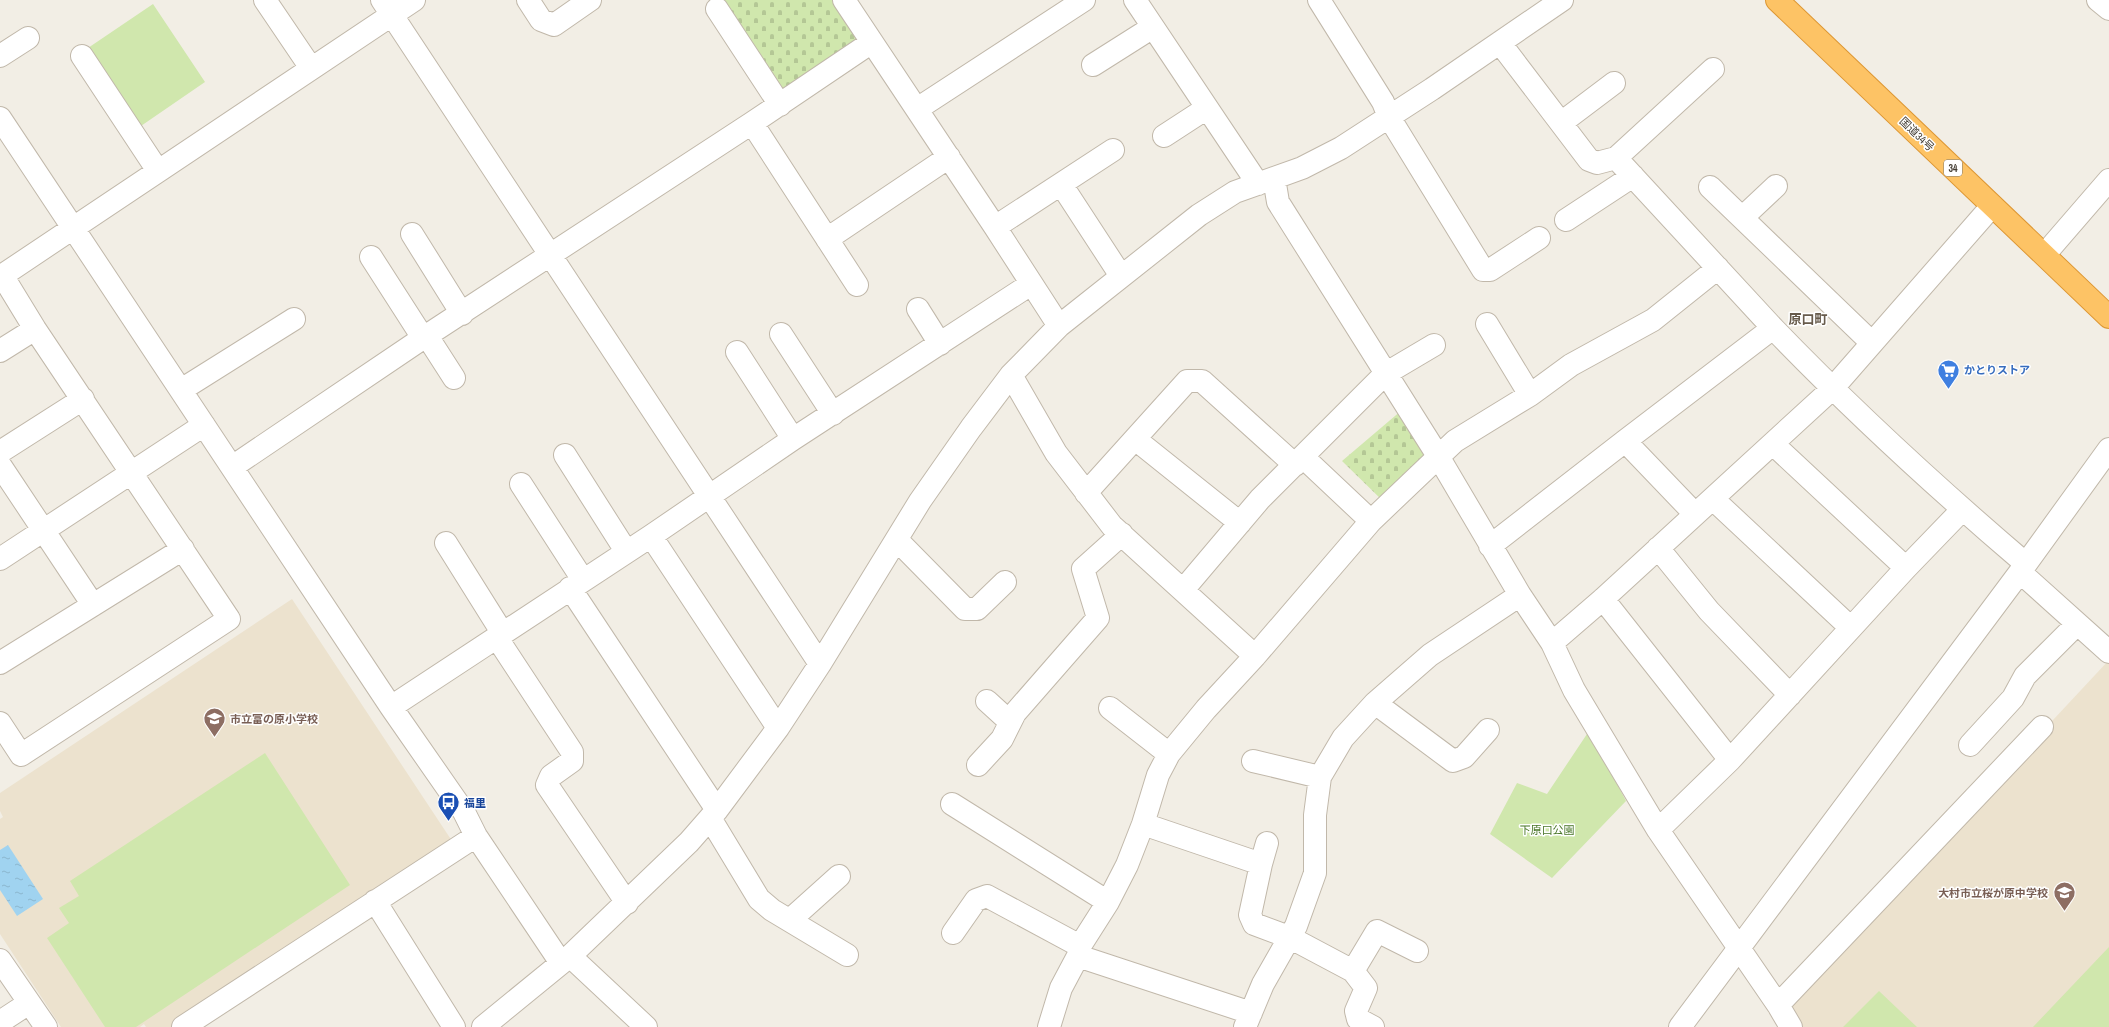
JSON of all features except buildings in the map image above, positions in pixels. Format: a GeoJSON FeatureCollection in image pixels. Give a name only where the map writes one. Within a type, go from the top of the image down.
{"type":"FeatureCollection","features":[{"type":"Feature","properties":{"kind":"highway","name":"国道34号"},"geometry":{"type":"LineString","coordinates":[[1777,0],[1992,206],[2045,254],[2109,317]]}},
{"type":"Feature","properties":{"kind":"street"},"geometry":{"type":"LineString","coordinates":[[265,0],[311,68]]}},
{"type":"Feature","properties":{"kind":"street"},"geometry":{"type":"LineString","coordinates":[[0,723],[21,755],[228,619],[83,399],[35,330],[1,276],[311,68],[387,7],[414,0]]}},
{"type":"Feature","properties":{"kind":"street"},"geometry":{"type":"LineString","coordinates":[[528,0],[541,20],[554,25],[590,0]]}},
{"type":"Feature","properties":{"kind":"street"},"geometry":{"type":"LineString","coordinates":[[917,109],[1084,0]]}},
{"type":"Feature","properties":{"kind":"street"},"geometry":{"type":"LineString","coordinates":[[1135,0],[1207,108],[1266,181],[1438,456],[1520,595],[1552,643],[1574,690],[1658,830],[1778,1005],[1791,1027]]}},
{"type":"Feature","properties":{"kind":"street"},"geometry":{"type":"LineString","coordinates":[[1319,0],[1383,102],[1389,117],[1483,270],[1490,270],[1539,238]]}},
{"type":"Feature","properties":{"kind":"street"},"geometry":{"type":"LineString","coordinates":[[483,1027],[566,960],[627,903],[688,842],[713,814],[778,728],[820,664],[920,501],[971,428],[1011,376],[1059,326],[1199,215],[1235,192],[1302,168],[1341,148],[1500,43],[1562,0]]}},
{"type":"Feature","properties":{"kind":"street"},"geometry":{"type":"LineString","coordinates":[[2098,0],[2109,9]]}},
{"type":"Feature","properties":{"kind":"street"},"geometry":{"type":"LineString","coordinates":[[846,1],[1059,326]]}},
{"type":"Feature","properties":{"kind":"street"},"geometry":{"type":"LineString","coordinates":[[387,7],[820,664]]}},
{"type":"Feature","properties":{"kind":"street"},"geometry":{"type":"LineString","coordinates":[[717,8],[780,105]]}},
{"type":"Feature","properties":{"kind":"street"},"geometry":{"type":"LineString","coordinates":[[1093,65],[1153,27]]}},
{"type":"Feature","properties":{"kind":"street"},"geometry":{"type":"LineString","coordinates":[[0,56],[28,38]]}},
{"type":"Feature","properties":{"kind":"street"},"geometry":{"type":"LineString","coordinates":[[232,467],[425,337],[752,124],[872,42]]}},
{"type":"Feature","properties":{"kind":"street"},"geometry":{"type":"LineString","coordinates":[[1500,43],[1589,160],[1596,163],[1616,158],[1713,69]]}},
{"type":"Feature","properties":{"kind":"street"},"geometry":{"type":"LineString","coordinates":[[82,56],[158,171]]}},
{"type":"Feature","properties":{"kind":"street"},"geometry":{"type":"LineString","coordinates":[[1561,123],[1614,83]]}},
{"type":"Feature","properties":{"kind":"street"},"geometry":{"type":"LineString","coordinates":[[1164,136],[1207,108]]}},
{"type":"Feature","properties":{"kind":"street"},"geometry":{"type":"LineString","coordinates":[[0,118],[391,707],[464,812],[476,836],[566,960],[646,1027]]}},
{"type":"Feature","properties":{"kind":"street"},"geometry":{"type":"LineString","coordinates":[[752,124],[857,286]]}},
{"type":"Feature","properties":{"kind":"street"},"geometry":{"type":"LineString","coordinates":[[995,227],[1113,150]]}},
{"type":"Feature","properties":{"kind":"street"},"geometry":{"type":"LineString","coordinates":[[827,239],[949,157]]}},
{"type":"Feature","properties":{"kind":"street"},"geometry":{"type":"LineString","coordinates":[[1616,158],[1773,328],[1832,389],[1962,510],[2023,568],[2077,624],[2109,652]]}},
{"type":"Feature","properties":{"kind":"street"},"geometry":{"type":"LineString","coordinates":[[1566,220],[1633,176]]}},
{"type":"Feature","properties":{"kind":"street"},"geometry":{"type":"LineString","coordinates":[[2045,254],[2109,180]]}},
{"type":"Feature","properties":{"kind":"street"},"geometry":{"type":"LineString","coordinates":[[1060,184],[1121,276]]}},
{"type":"Feature","properties":{"kind":"street"},"geometry":{"type":"LineString","coordinates":[[1743,217],[1776,186]]}},
{"type":"Feature","properties":{"kind":"street"},"geometry":{"type":"LineString","coordinates":[[1710,187],[1743,217],[1872,343]]}},
{"type":"Feature","properties":{"kind":"street"},"geometry":{"type":"LineString","coordinates":[[1552,643],[1603,599],[1832,389],[1992,206]]}},
{"type":"Feature","properties":{"kind":"street"},"geometry":{"type":"LineString","coordinates":[[417,232],[468,310]]}},
{"type":"Feature","properties":{"kind":"street"},"geometry":{"type":"LineString","coordinates":[[371,257],[454,378]]}},
{"type":"Feature","properties":{"kind":"street"},"geometry":{"type":"LineString","coordinates":[[1049,1027],[1061,988],[1079,951],[1108,902],[1127,865],[1143,824],[1156,781],[1169,754],[1206,709],[1255,656],[1371,521],[1455,441],[1530,394],[1571,365],[1653,320],[1718,268]]}},
{"type":"Feature","properties":{"kind":"street"},"geometry":{"type":"LineString","coordinates":[[391,707],[626,551],[651,536],[792,439],[834,414],[1031,284]]}},
{"type":"Feature","properties":{"kind":"street"},"geometry":{"type":"LineString","coordinates":[[918,309],[940,344]]}},
{"type":"Feature","properties":{"kind":"street"},"geometry":{"type":"LineString","coordinates":[[181,390],[294,319]]}},
{"type":"Feature","properties":{"kind":"street"},"geometry":{"type":"LineString","coordinates":[[1487,324],[1530,394]]}},
{"type":"Feature","properties":{"kind":"street"},"geometry":{"type":"LineString","coordinates":[[1490,546],[1624,441],[1773,328]]}},
{"type":"Feature","properties":{"kind":"street"},"geometry":{"type":"LineString","coordinates":[[0,351],[35,330]]}},
{"type":"Feature","properties":{"kind":"street"},"geometry":{"type":"LineString","coordinates":[[781,334],[834,414]]}},
{"type":"Feature","properties":{"kind":"street"},"geometry":{"type":"LineString","coordinates":[[1183,590],[1260,499],[1386,374],[1434,345]]}},
{"type":"Feature","properties":{"kind":"street"},"geometry":{"type":"LineString","coordinates":[[737,352],[792,439]]}},
{"type":"Feature","properties":{"kind":"street"},"geometry":{"type":"LineString","coordinates":[[1011,376],[1056,453],[1112,526],[1255,656]]}},
{"type":"Feature","properties":{"kind":"street"},"geometry":{"type":"LineString","coordinates":[[1086,493],[1187,381],[1202,381],[1371,521]]}},
{"type":"Feature","properties":{"kind":"street"},"geometry":{"type":"LineString","coordinates":[[0,452],[83,399]]}},
{"type":"Feature","properties":{"kind":"street"},"geometry":{"type":"LineString","coordinates":[[0,559],[132,474],[204,424]]}},
{"type":"Feature","properties":{"kind":"street"},"geometry":{"type":"LineString","coordinates":[[1135,439],[1240,523]]}},
{"type":"Feature","properties":{"kind":"street"},"geometry":{"type":"LineString","coordinates":[[1624,441],[1694,514]]}},
{"type":"Feature","properties":{"kind":"street"},"geometry":{"type":"LineString","coordinates":[[1772,444],[1906,568]]}},
{"type":"Feature","properties":{"kind":"street"},"geometry":{"type":"LineString","coordinates":[[1680,1027],[2023,568],[2109,449]]}},
{"type":"Feature","properties":{"kind":"street"},"geometry":{"type":"LineString","coordinates":[[565,455],[626,551]]}},
{"type":"Feature","properties":{"kind":"street"},"geometry":{"type":"LineString","coordinates":[[0,465],[93,605]]}},
{"type":"Feature","properties":{"kind":"street"},"geometry":{"type":"LineString","coordinates":[[521,484],[577,584],[713,814],[759,899],[772,910],[847,956]]}},
{"type":"Feature","properties":{"kind":"street"},"geometry":{"type":"LineString","coordinates":[[1713,499],[1851,628]]}},
{"type":"Feature","properties":{"kind":"street"},"geometry":{"type":"LineString","coordinates":[[1658,830],[1730,760],[1906,568],[1962,510]]}},
{"type":"Feature","properties":{"kind":"street"},"geometry":{"type":"LineString","coordinates":[[978,765],[1002,739],[1015,713],[1098,618],[1083,569],[1122,534]]}},
{"type":"Feature","properties":{"kind":"street"},"geometry":{"type":"LineString","coordinates":[[651,536],[778,728]]}},
{"type":"Feature","properties":{"kind":"street"},"geometry":{"type":"LineString","coordinates":[[897,540],[965,609],[977,609],[1005,582]]}},
{"type":"Feature","properties":{"kind":"street"},"geometry":{"type":"LineString","coordinates":[[446,543],[500,636],[572,752],[572,762],[551,776],[547,785],[627,903]]}},
{"type":"Feature","properties":{"kind":"street"},"geometry":{"type":"LineString","coordinates":[[1658,548],[1709,612],[1790,695]]}},
{"type":"Feature","properties":{"kind":"street"},"geometry":{"type":"LineString","coordinates":[[0,663],[183,549]]}},
{"type":"Feature","properties":{"kind":"street"},"geometry":{"type":"LineString","coordinates":[[953,933],[976,900],[987,896],[1079,951],[1248,1020],[1263,984],[1296,926],[1315,873],[1315,815],[1320,777],[1342,738],[1375,703],[1430,655],[1520,595]]}},
{"type":"Feature","properties":{"kind":"street"},"geometry":{"type":"LineString","coordinates":[[1603,599],[1730,760]]}},
{"type":"Feature","properties":{"kind":"street"},"geometry":{"type":"LineString","coordinates":[[1970,745],[2013,698],[2025,676],[2077,624]]}},
{"type":"Feature","properties":{"kind":"street"},"geometry":{"type":"LineString","coordinates":[[987,702],[1010,722]]}},
{"type":"Feature","properties":{"kind":"street"},"geometry":{"type":"LineString","coordinates":[[1375,703],[1453,761],[1464,758],[1488,730]]}},
{"type":"Feature","properties":{"kind":"street"},"geometry":{"type":"LineString","coordinates":[[1110,708],[1169,754]]}},
{"type":"Feature","properties":{"kind":"street"},"geometry":{"type":"LineString","coordinates":[[1778,1005],[2042,728]]}},
{"type":"Feature","properties":{"kind":"street"},"geometry":{"type":"LineString","coordinates":[[1253,761],[1320,777]]}},
{"type":"Feature","properties":{"kind":"street"},"geometry":{"type":"LineString","coordinates":[[952,804],[1108,902]]}},
{"type":"Feature","properties":{"kind":"street"},"geometry":{"type":"LineString","coordinates":[[1143,824],[1262,864]]}},
{"type":"Feature","properties":{"kind":"street"},"geometry":{"type":"LineString","coordinates":[[183,1027],[476,836]]}},
{"type":"Feature","properties":{"kind":"street"},"geometry":{"type":"LineString","coordinates":[[1266,843],[1250,915],[1254,924],[1290,937],[1353,971],[1366,988],[1356,1010],[1358,1019],[1373,1027]]}},
{"type":"Feature","properties":{"kind":"street"},"geometry":{"type":"LineString","coordinates":[[790,920],[839,876]]}},
{"type":"Feature","properties":{"kind":"street"},"geometry":{"type":"LineString","coordinates":[[375,901],[454,1027]]}},
{"type":"Feature","properties":{"kind":"street"},"geometry":{"type":"LineString","coordinates":[[1353,971],[1377,931],[1417,951]]}},
{"type":"Feature","properties":{"kind":"street"},"geometry":{"type":"LineString","coordinates":[[0,960],[46,1027]]}},
{"type":"Feature","properties":{"kind":"street"},"geometry":{"type":"LineString","coordinates":[[0,1022],[29,1003]]}},
{"type":"Feature","properties":{"kind":"shaded area"},"geometry":{"type":"Polygon","coordinates":[[[292,599],[454,844],[176,1027],[146,1027],[144,1024],[140,1027],[61,1027],[0,934],[0,819],[3,817],[0,811],[0,793],[292,599]]]}},
{"type":"Feature","properties":{"kind":"shaded area"},"geometry":{"type":"Polygon","coordinates":[[[2109,660],[2109,1027],[1803,1027],[1789,1003],[2109,660]]]}},
{"type":"Feature","properties":{"kind":"green space"},"geometry":{"type":"Polygon","coordinates":[[[716,0],[833,0],[858,38],[781,97],[716,0]]]}},
{"type":"Feature","properties":{"kind":"green space"},"geometry":{"type":"Polygon","coordinates":[[[153,4],[205,82],[138,128],[85,50],[153,4]]]}},
{"type":"Feature","properties":{"kind":"green space"},"geometry":{"type":"Polygon","coordinates":[[[1402,410],[1430,459],[1385,503],[1342,461],[1402,410]]]}},
{"type":"Feature","properties":{"kind":"green space","name":"下原口公園"},"geometry":{"type":"Polygon","coordinates":[[[1589,731],[1626,801],[1552,878],[1490,834],[1517,783],[1547,794],[1589,731]]]}},
{"type":"Feature","properties":{"kind":"green space"},"geometry":{"type":"Polygon","coordinates":[[[265,753],[350,885],[136,1027],[105,1027],[47,938],[69,923],[59,908],[79,896],[70,881],[265,753]]]}},
{"type":"Feature","properties":{"kind":"green space"},"geometry":{"type":"Polygon","coordinates":[[[2109,947],[2109,1027],[2033,1027],[2109,947]]]}},
{"type":"Feature","properties":{"kind":"green space"},"geometry":{"type":"Polygon","coordinates":[[[1879,991],[1917,1027],[1843,1027],[1879,991]]]}},
{"type":"Feature","properties":{"kind":"water"},"geometry":{"type":"Polygon","coordinates":[[[8,845],[43,899],[17,916],[0,890],[0,850],[8,845]]]}},
{"type":"Feature","properties":{"kind":"place","name":"かとりストア"},"geometry":{"type":"Point","coordinates":[1949,390]}},
{"type":"Feature","properties":{"kind":"place","name":"市立富の原小学校"},"geometry":{"type":"Point","coordinates":[214,738]}},
{"type":"Feature","properties":{"kind":"place","name":"福里"},"geometry":{"type":"Point","coordinates":[448,822]}},
{"type":"Feature","properties":{"kind":"place","name":"大村市立桜が原中学校"},"geometry":{"type":"Point","coordinates":[2064,912]}},
{"type":"Feature","properties":{"kind":"district","name":"原口町"},"geometry":{"type":"Point","coordinates":[1808,319]}}]}
